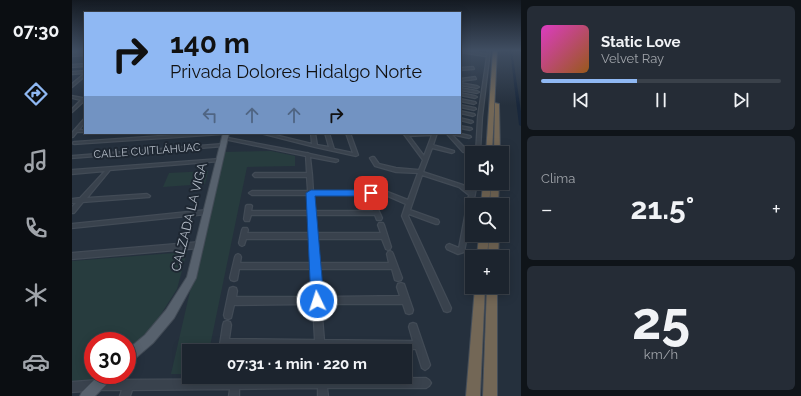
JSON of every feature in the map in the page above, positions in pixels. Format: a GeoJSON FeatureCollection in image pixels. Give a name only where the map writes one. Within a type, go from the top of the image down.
{"type":"FeatureCollection","features":[{"type":"Feature","properties":{"kind":"highway"},"geometry":{"type":"LineString","coordinates":[[489,146],[494,68]]}},
{"type":"Feature","properties":{"kind":"highway"},"geometry":{"type":"LineString","coordinates":[[497,146],[498,68]]}},
{"type":"Feature","properties":{"kind":"highway"},"geometry":{"type":"LineString","coordinates":[[474,396],[480,294]]}},
{"type":"Feature","properties":{"kind":"highway"},"geometry":{"type":"LineString","coordinates":[[490,396],[492,294]]}},
{"type":"Feature","properties":{"kind":"main road","name":"CALZADA LA VIGA"},"geometry":{"type":"LineString","coordinates":[[136,350],[148,339],[170,314],[191,278],[200,245],[224,137]]}},
{"type":"Feature","properties":{"kind":"main road"},"geometry":{"type":"LineString","coordinates":[[86,396],[98,385]]}},
{"type":"Feature","properties":{"kind":"street"},"geometry":{"type":"LineString","coordinates":[[461,69],[470,68]]}},
{"type":"Feature","properties":{"kind":"street"},"geometry":{"type":"LineString","coordinates":[[478,146],[485,68]]}},
{"type":"Feature","properties":{"kind":"street"},"geometry":{"type":"LineString","coordinates":[[72,73],[84,74]]}},
{"type":"Feature","properties":{"kind":"street"},"geometry":{"type":"LineString","coordinates":[[72,86],[84,75]]}},
{"type":"Feature","properties":{"kind":"street"},"geometry":{"type":"LineString","coordinates":[[461,80],[475,78]]}},
{"type":"Feature","properties":{"kind":"street"},"geometry":{"type":"LineString","coordinates":[[461,84],[477,87]]}},
{"type":"Feature","properties":{"kind":"street"},"geometry":{"type":"LineString","coordinates":[[461,89],[477,92]]}},
{"type":"Feature","properties":{"kind":"street"},"geometry":{"type":"LineString","coordinates":[[461,94],[475,97]]}},
{"type":"Feature","properties":{"kind":"street"},"geometry":{"type":"LineString","coordinates":[[72,97],[84,100]]}},
{"type":"Feature","properties":{"kind":"street"},"geometry":{"type":"LineString","coordinates":[[72,101],[84,100]]}},
{"type":"Feature","properties":{"kind":"street"},"geometry":{"type":"LineString","coordinates":[[461,100],[474,103]]}},
{"type":"Feature","properties":{"kind":"street"},"geometry":{"type":"LineString","coordinates":[[72,111],[84,101]]}},
{"type":"Feature","properties":{"kind":"street"},"geometry":{"type":"LineString","coordinates":[[461,106],[474,109]]}},
{"type":"Feature","properties":{"kind":"street"},"geometry":{"type":"LineString","coordinates":[[461,112],[473,115]]}},
{"type":"Feature","properties":{"kind":"street"},"geometry":{"type":"LineString","coordinates":[[461,119],[471,122]]}},
{"type":"Feature","properties":{"kind":"street"},"geometry":{"type":"LineString","coordinates":[[72,136],[84,121]]}},
{"type":"Feature","properties":{"kind":"street"},"geometry":{"type":"LineString","coordinates":[[461,127],[470,129]]}},
{"type":"Feature","properties":{"kind":"street"},"geometry":{"type":"LineString","coordinates":[[76,131],[84,130]]}},
{"type":"Feature","properties":{"kind":"street"},"geometry":{"type":"LineString","coordinates":[[266,134],[356,155],[348,134]]}},
{"type":"Feature","properties":{"kind":"street"},"geometry":{"type":"LineString","coordinates":[[313,134],[315,146]]}},
{"type":"Feature","properties":{"kind":"street"},"geometry":{"type":"LineString","coordinates":[[327,134],[332,149]]}},
{"type":"Feature","properties":{"kind":"street"},"geometry":{"type":"LineString","coordinates":[[406,134],[425,160]]}},
{"type":"Feature","properties":{"kind":"street"},"geometry":{"type":"LineString","coordinates":[[435,134],[405,216],[447,308]]}},
{"type":"Feature","properties":{"kind":"street"},"geometry":{"type":"LineString","coordinates":[[449,134],[465,149]]}},
{"type":"Feature","properties":{"kind":"street"},"geometry":{"type":"LineString","coordinates":[[456,134],[469,137]]}},
{"type":"Feature","properties":{"kind":"street"},"geometry":{"type":"LineString","coordinates":[[74,143],[224,137],[336,161]]}},
{"type":"Feature","properties":{"kind":"street","name":"CALLE CUITLÁHUAC"},"geometry":{"type":"LineString","coordinates":[[72,156],[224,137]]}},
{"type":"Feature","properties":{"kind":"street"},"geometry":{"type":"LineString","coordinates":[[430,146],[452,152]]}},
{"type":"Feature","properties":{"kind":"street"},"geometry":{"type":"LineString","coordinates":[[308,154],[320,344]]}},
{"type":"Feature","properties":{"kind":"street"},"geometry":{"type":"LineString","coordinates":[[372,158],[377,165],[396,170],[421,172],[461,186],[472,194]]}},
{"type":"Feature","properties":{"kind":"street"},"geometry":{"type":"LineString","coordinates":[[72,172],[219,160]]}},
{"type":"Feature","properties":{"kind":"street"},"geometry":{"type":"LineString","coordinates":[[72,211],[109,169]]}},
{"type":"Feature","properties":{"kind":"street"},"geometry":{"type":"LineString","coordinates":[[255,175],[310,175]]}},
{"type":"Feature","properties":{"kind":"street"},"geometry":{"type":"LineString","coordinates":[[461,186],[465,185]]}},
{"type":"Feature","properties":{"kind":"street"},"geometry":{"type":"LineString","coordinates":[[449,247],[458,251],[462,250],[472,190]]}},
{"type":"Feature","properties":{"kind":"street"},"geometry":{"type":"LineString","coordinates":[[383,192],[410,203]]}},
{"type":"Feature","properties":{"kind":"street"},"geometry":{"type":"LineString","coordinates":[[252,193],[371,193]]}},
{"type":"Feature","properties":{"kind":"street"},"geometry":{"type":"LineString","coordinates":[[72,201],[147,196]]}},
{"type":"Feature","properties":{"kind":"street"},"geometry":{"type":"LineString","coordinates":[[407,211],[436,222]]}},
{"type":"Feature","properties":{"kind":"street"},"geometry":{"type":"LineString","coordinates":[[72,226],[207,212]]}},
{"type":"Feature","properties":{"kind":"street"},"geometry":{"type":"LineString","coordinates":[[248,213],[377,213]]}},
{"type":"Feature","properties":{"kind":"street"},"geometry":{"type":"LineString","coordinates":[[381,225],[398,278]]}},
{"type":"Feature","properties":{"kind":"street"},"geometry":{"type":"LineString","coordinates":[[244,236],[384,236]]}},
{"type":"Feature","properties":{"kind":"street"},"geometry":{"type":"LineString","coordinates":[[72,256],[200,245]]}},
{"type":"Feature","properties":{"kind":"street"},"geometry":{"type":"LineString","coordinates":[[234,278],[238,257]]}},
{"type":"Feature","properties":{"kind":"street"},"geometry":{"type":"LineString","coordinates":[[236,266],[394,266]]}},
{"type":"Feature","properties":{"kind":"street"},"geometry":{"type":"LineString","coordinates":[[401,287],[408,310]]}},
{"type":"Feature","properties":{"kind":"street"},"geometry":{"type":"LineString","coordinates":[[228,315],[233,291]]}},
{"type":"Feature","properties":{"kind":"street"},"geometry":{"type":"LineString","coordinates":[[231,301],[405,300]]}},
{"type":"Feature","properties":{"kind":"street"},"geometry":{"type":"LineString","coordinates":[[224,344],[227,325]]}},
{"type":"Feature","properties":{"kind":"street"},"geometry":{"type":"LineString","coordinates":[[413,327],[425,365]]}},
{"type":"Feature","properties":{"kind":"street"},"geometry":{"type":"LineString","coordinates":[[412,345],[419,345]]}},
{"type":"Feature","properties":{"kind":"street"},"geometry":{"type":"LineString","coordinates":[[412,383],[426,383]]}},
{"type":"Feature","properties":{"kind":"street"},"geometry":{"type":"LineString","coordinates":[[72,387],[98,385],[235,384],[234,396]]}},
{"type":"Feature","properties":{"kind":"street"},"geometry":{"type":"LineString","coordinates":[[322,384],[323,396]]}},
{"type":"Feature","properties":{"kind":"street"},"geometry":{"type":"LineString","coordinates":[[125,396],[129,385]]}},
{"type":"Feature","properties":{"kind":"green space"},"geometry":{"type":"Polygon","coordinates":[[[271,151],[295,156],[295,166],[247,167],[210,344],[182,344],[182,374],[171,374],[222,152],[271,151]]]}},
{"type":"Feature","properties":{"kind":"green space"},"geometry":{"type":"Polygon","coordinates":[[[208,171],[205,184],[163,187],[169,173],[208,171]]]}},
{"type":"Feature","properties":{"kind":"green space"},"geometry":{"type":"Polygon","coordinates":[[[187,252],[177,289],[149,333],[136,344],[136,332],[84,332],[84,382],[72,383],[72,261],[187,252]]]}},
{"type":"Feature","properties":{"kind":"waterway"},"geometry":{"type":"LineString","coordinates":[[513,68],[521,125]]}},
{"type":"Feature","properties":{"kind":"route"},"geometry":{"type":"LineString","coordinates":[[317,301],[311,193],[371,193]]}}]}
